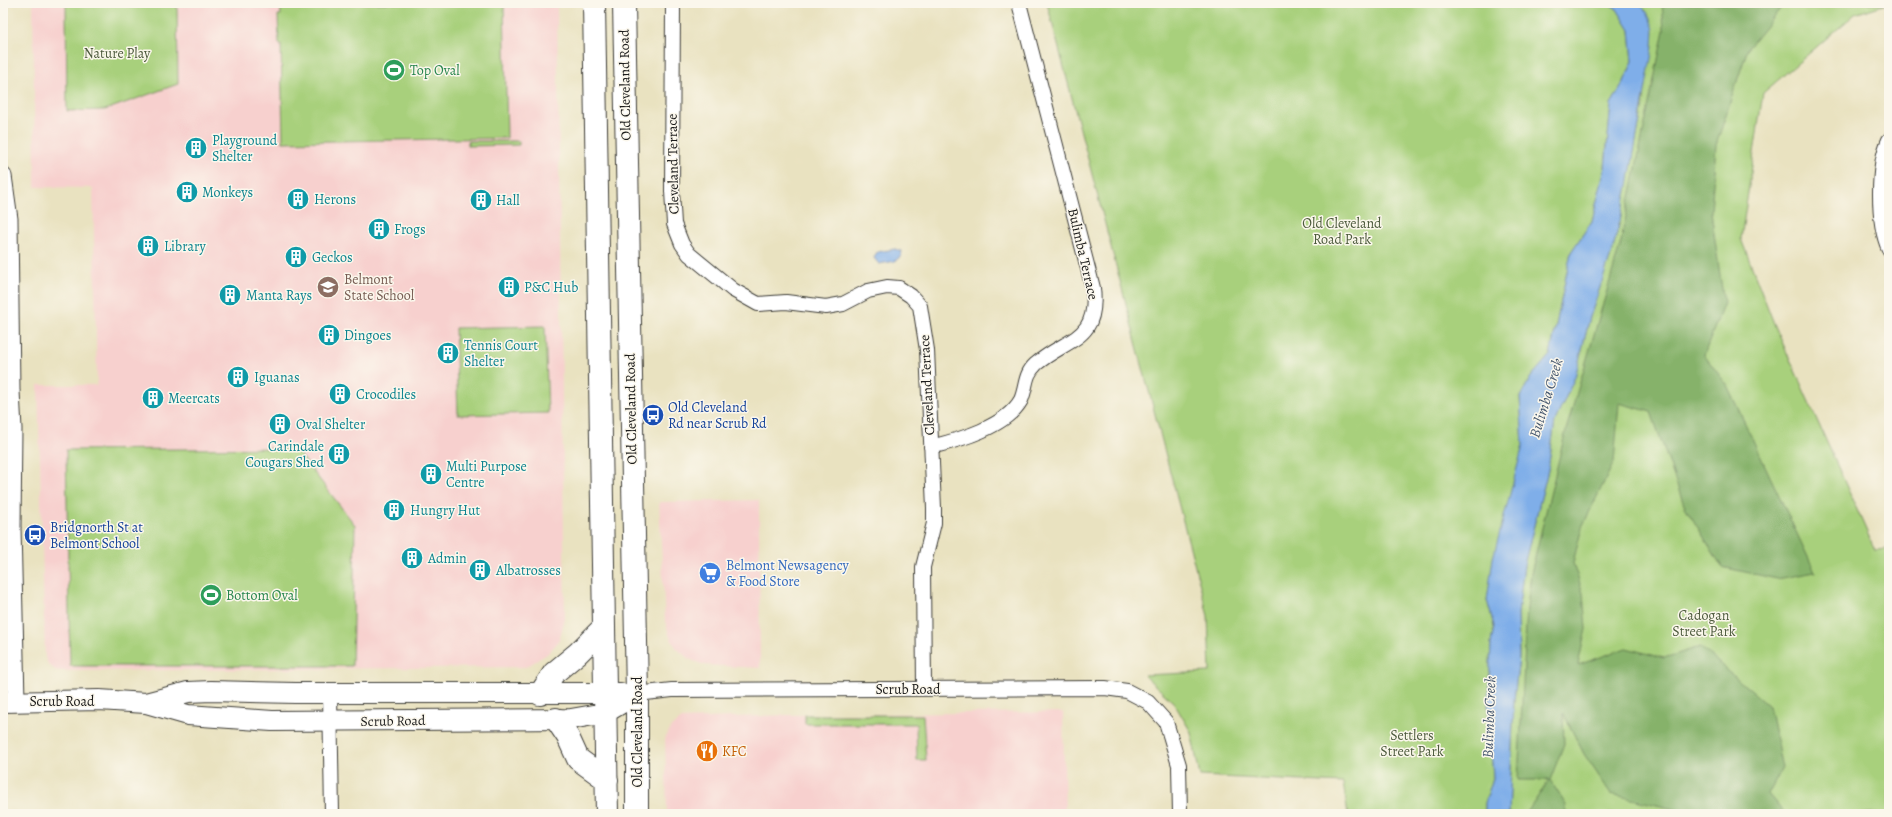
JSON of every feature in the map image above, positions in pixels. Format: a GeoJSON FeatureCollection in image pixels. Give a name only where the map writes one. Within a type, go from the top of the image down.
{"type":"FeatureCollection","features":[{"type":"Feature","properties":{"kind":"highway","name":"Old Cleveland Road"},"geometry":{"type":"LineString","coordinates":[[594,3],[607,814]]}},
{"type":"Feature","properties":{"kind":"highway","name":"Old Cleveland Road"},"geometry":{"type":"LineString","coordinates":[[624,3],[637,694],[637,814]]}},
{"type":"Feature","properties":{"kind":"highway"},"geometry":{"type":"LineString","coordinates":[[540,694],[554,673],[578,653],[604,627]]}},
{"type":"Feature","properties":{"kind":"highway"},"geometry":{"type":"LineString","coordinates":[[556,719],[568,737],[578,759],[607,780]]}},
{"type":"Feature","properties":{"kind":"main road","name":"Scrub Road"},"geometry":{"type":"LineString","coordinates":[[146,703],[188,692],[540,694],[605,703]]}},
{"type":"Feature","properties":{"kind":"main road","name":"Scrub Road"},"geometry":{"type":"LineString","coordinates":[[10,701],[99,700],[146,703],[188,715],[272,721],[556,719],[578,718],[605,703],[637,694]]}},
{"type":"Feature","properties":{"kind":"street","name":"Cleveland Terrace"},"geometry":{"type":"LineString","coordinates":[[673,3],[672,191],[674,224],[682,244],[689,254],[733,290],[758,304],[786,302],[826,307],[843,304],[868,291],[887,287],[899,288],[911,296],[920,306],[926,337],[934,523],[924,568],[924,689]]}},
{"type":"Feature","properties":{"kind":"street","name":"Bulimba Terrace"},"geometry":{"type":"LineString","coordinates":[[931,447],[960,440],[996,423],[1010,413],[1020,400],[1028,373],[1037,364],[1072,342],[1091,321],[1095,306],[1092,288],[1018,3]]}},
{"type":"Feature","properties":{"kind":"street"},"geometry":{"type":"LineString","coordinates":[[1889,140],[1885,149],[1881,179],[1881,211],[1886,243],[1889,249]]}},
{"type":"Feature","properties":{"kind":"street"},"geometry":{"type":"LineString","coordinates":[[3,176],[9,219],[11,390],[13,429],[8,486],[10,701]]}},
{"type":"Feature","properties":{"kind":"street","name":"Scrub Road"},"geometry":{"type":"LineString","coordinates":[[637,694],[672,690],[1105,688],[1127,691],[1148,702],[1166,722],[1179,765],[1180,814]]}},
{"type":"Feature","properties":{"kind":"street"},"geometry":{"type":"LineString","coordinates":[[330,693],[332,814]]}},
{"type":"Feature","properties":{"kind":"shaded area","name":"Belmont State School"},"geometry":{"type":"Polygon","coordinates":[[[33,3],[557,3],[565,618],[559,641],[547,654],[526,667],[60,671],[55,670],[48,664],[45,657],[38,385],[97,385],[93,188],[35,187],[33,3]]]}},
{"type":"Feature","properties":{"kind":"shaded area"},"geometry":{"type":"Polygon","coordinates":[[[759,500],[760,668],[704,665],[689,659],[677,649],[670,637],[665,621],[659,502],[759,500]]]}},
{"type":"Feature","properties":{"kind":"shaded area"},"geometry":{"type":"Polygon","coordinates":[[[1063,712],[1065,814],[667,814],[665,738],[671,727],[682,719],[787,715],[1063,712]]]}},
{"type":"Feature","properties":{"kind":"green space","name":"Nature Play"},"geometry":{"type":"Polygon","coordinates":[[[66,3],[177,3],[178,84],[105,110],[67,111],[66,3]]]}},
{"type":"Feature","properties":{"kind":"green space","name":"Top Oval"},"geometry":{"type":"Polygon","coordinates":[[[280,3],[504,3],[507,138],[283,142],[281,44],[279,44],[278,15],[281,15],[280,3]]]}},
{"type":"Feature","properties":{"kind":"green space","name":"Old Cleveland Road Park"},"geometry":{"type":"Polygon","coordinates":[[[1047,3],[1608,3],[1617,9],[1630,30],[1633,61],[1623,84],[1611,104],[1605,168],[1592,221],[1571,252],[1550,355],[1531,377],[1520,397],[1523,445],[1487,600],[1494,626],[1491,644],[1488,703],[1493,778],[1485,803],[1485,814],[1348,814],[1343,783],[1200,776],[1191,732],[1174,703],[1144,675],[1210,672],[1208,616],[1047,3]]]}},
{"type":"Feature","properties":{"kind":"green space","name":"Cadogan Street Park"},"geometry":{"type":"Polygon","coordinates":[[[1638,3],[1889,3],[1855,14],[1763,93],[1741,239],[1775,326],[1875,550],[1889,549],[1889,814],[1509,814],[1514,700],[1519,657],[1518,614],[1524,565],[1548,470],[1555,421],[1575,377],[1590,317],[1613,249],[1620,222],[1644,100],[1647,12],[1638,3]]]}},
{"type":"Feature","properties":{"kind":"green space"},"geometry":{"type":"Polygon","coordinates":[[[1662,3],[1785,3],[1748,48],[1716,145],[1711,212],[1724,303],[1704,355],[1727,385],[1815,572],[1777,579],[1722,567],[1684,505],[1651,412],[1619,403],[1614,462],[1582,527],[1573,563],[1583,593],[1586,629],[1578,665],[1626,648],[1664,658],[1700,647],[1769,706],[1782,768],[1768,794],[1785,814],[1694,814],[1611,794],[1584,754],[1563,713],[1564,744],[1550,780],[1566,805],[1566,814],[1526,814],[1549,780],[1518,780],[1527,608],[1531,573],[1566,430],[1620,246],[1664,30],[1662,3]]]}},
{"type":"Feature","properties":{"kind":"green space"},"geometry":{"type":"Polygon","coordinates":[[[468,141],[519,141],[519,145],[468,146],[468,141]]]}},
{"type":"Feature","properties":{"kind":"green space"},"geometry":{"type":"Polygon","coordinates":[[[545,326],[548,413],[458,415],[455,328],[545,326]]]}},
{"type":"Feature","properties":{"kind":"green space","name":"Bottom Oval"},"geometry":{"type":"Polygon","coordinates":[[[295,448],[355,525],[352,666],[70,666],[66,450],[295,448]]]}},
{"type":"Feature","properties":{"kind":"green space"},"geometry":{"type":"Polygon","coordinates":[[[805,715],[923,715],[926,760],[917,760],[916,724],[805,724],[805,715]]]}},
{"type":"Feature","properties":{"kind":"water","name":"Bulimba Creek"},"geometry":{"type":"Polygon","coordinates":[[[1608,3],[1638,3],[1647,12],[1654,29],[1653,47],[1627,191],[1613,249],[1590,317],[1575,377],[1555,421],[1548,470],[1524,565],[1518,614],[1519,657],[1514,700],[1509,814],[1485,814],[1485,803],[1493,778],[1488,703],[1491,643],[1494,626],[1487,600],[1493,558],[1523,445],[1520,397],[1531,377],[1550,355],[1571,252],[1592,221],[1605,168],[1611,104],[1623,84],[1633,61],[1630,30],[1617,9],[1608,3]]]}},
{"type":"Feature","properties":{"kind":"water"},"geometry":{"type":"Polygon","coordinates":[[[895,249],[902,251],[901,256],[895,261],[879,264],[874,258],[877,252],[895,249]]]}},
{"type":"Feature","properties":{"kind":"place","name":"Top Oval"},"geometry":{"type":"Point","coordinates":[394,70]}},
{"type":"Feature","properties":{"kind":"place","name":"Playground Shelter"},"geometry":{"type":"Point","coordinates":[196,148]}},
{"type":"Feature","properties":{"kind":"place","name":"Monkeys"},"geometry":{"type":"Point","coordinates":[187,192]}},
{"type":"Feature","properties":{"kind":"place","name":"Herons"},"geometry":{"type":"Point","coordinates":[298,199]}},
{"type":"Feature","properties":{"kind":"place","name":"Hall"},"geometry":{"type":"Point","coordinates":[481,200]}},
{"type":"Feature","properties":{"kind":"place","name":"Frogs"},"geometry":{"type":"Point","coordinates":[379,229]}},
{"type":"Feature","properties":{"kind":"place","name":"Library"},"geometry":{"type":"Point","coordinates":[148,246]}},
{"type":"Feature","properties":{"kind":"place","name":"Geckos"},"geometry":{"type":"Point","coordinates":[296,257]}},
{"type":"Feature","properties":{"kind":"place","name":"Belmont State School"},"geometry":{"type":"Point","coordinates":[328,287]}},
{"type":"Feature","properties":{"kind":"place","name":"P&C Hub"},"geometry":{"type":"Point","coordinates":[509,287]}},
{"type":"Feature","properties":{"kind":"place","name":"Manta Rays"},"geometry":{"type":"Point","coordinates":[230,295]}},
{"type":"Feature","properties":{"kind":"place","name":"Dingoes"},"geometry":{"type":"Point","coordinates":[329,335]}},
{"type":"Feature","properties":{"kind":"place","name":"Tennis Court Shelter"},"geometry":{"type":"Point","coordinates":[448,353]}},
{"type":"Feature","properties":{"kind":"place","name":"Iguanas"},"geometry":{"type":"Point","coordinates":[238,377]}},
{"type":"Feature","properties":{"kind":"place","name":"Crocodiles"},"geometry":{"type":"Point","coordinates":[340,394]}},
{"type":"Feature","properties":{"kind":"place","name":"Meercats"},"geometry":{"type":"Point","coordinates":[153,398]}},
{"type":"Feature","properties":{"kind":"place","name":"Old Cleveland Rd near Scrub Rd"},"geometry":{"type":"Point","coordinates":[653,415]}},
{"type":"Feature","properties":{"kind":"place","name":"Oval Shelter"},"geometry":{"type":"Point","coordinates":[280,424]}},
{"type":"Feature","properties":{"kind":"place","name":"Carindale Cougars Shed"},"geometry":{"type":"Point","coordinates":[339,454]}},
{"type":"Feature","properties":{"kind":"place","name":"Multi Purpose Centre"},"geometry":{"type":"Point","coordinates":[431,474]}},
{"type":"Feature","properties":{"kind":"place","name":"Hungry Hut"},"geometry":{"type":"Point","coordinates":[394,510]}},
{"type":"Feature","properties":{"kind":"place","name":"Bridgnorth St at Belmont School"},"geometry":{"type":"Point","coordinates":[35,535]}},
{"type":"Feature","properties":{"kind":"place","name":"Admin"},"geometry":{"type":"Point","coordinates":[412,558]}},
{"type":"Feature","properties":{"kind":"place","name":"Albatrosses"},"geometry":{"type":"Point","coordinates":[480,570]}},
{"type":"Feature","properties":{"kind":"place","name":"Belmont Newsagency & Food Store"},"geometry":{"type":"Point","coordinates":[710,573]}},
{"type":"Feature","properties":{"kind":"place","name":"Bottom Oval"},"geometry":{"type":"Point","coordinates":[211,595]}},
{"type":"Feature","properties":{"kind":"place","name":"KFC"},"geometry":{"type":"Point","coordinates":[707,751]}},
{"type":"Feature","properties":{"kind":"park label","name":"Settlers Street Park"},"geometry":{"type":"Point","coordinates":[1412,744]}}]}
